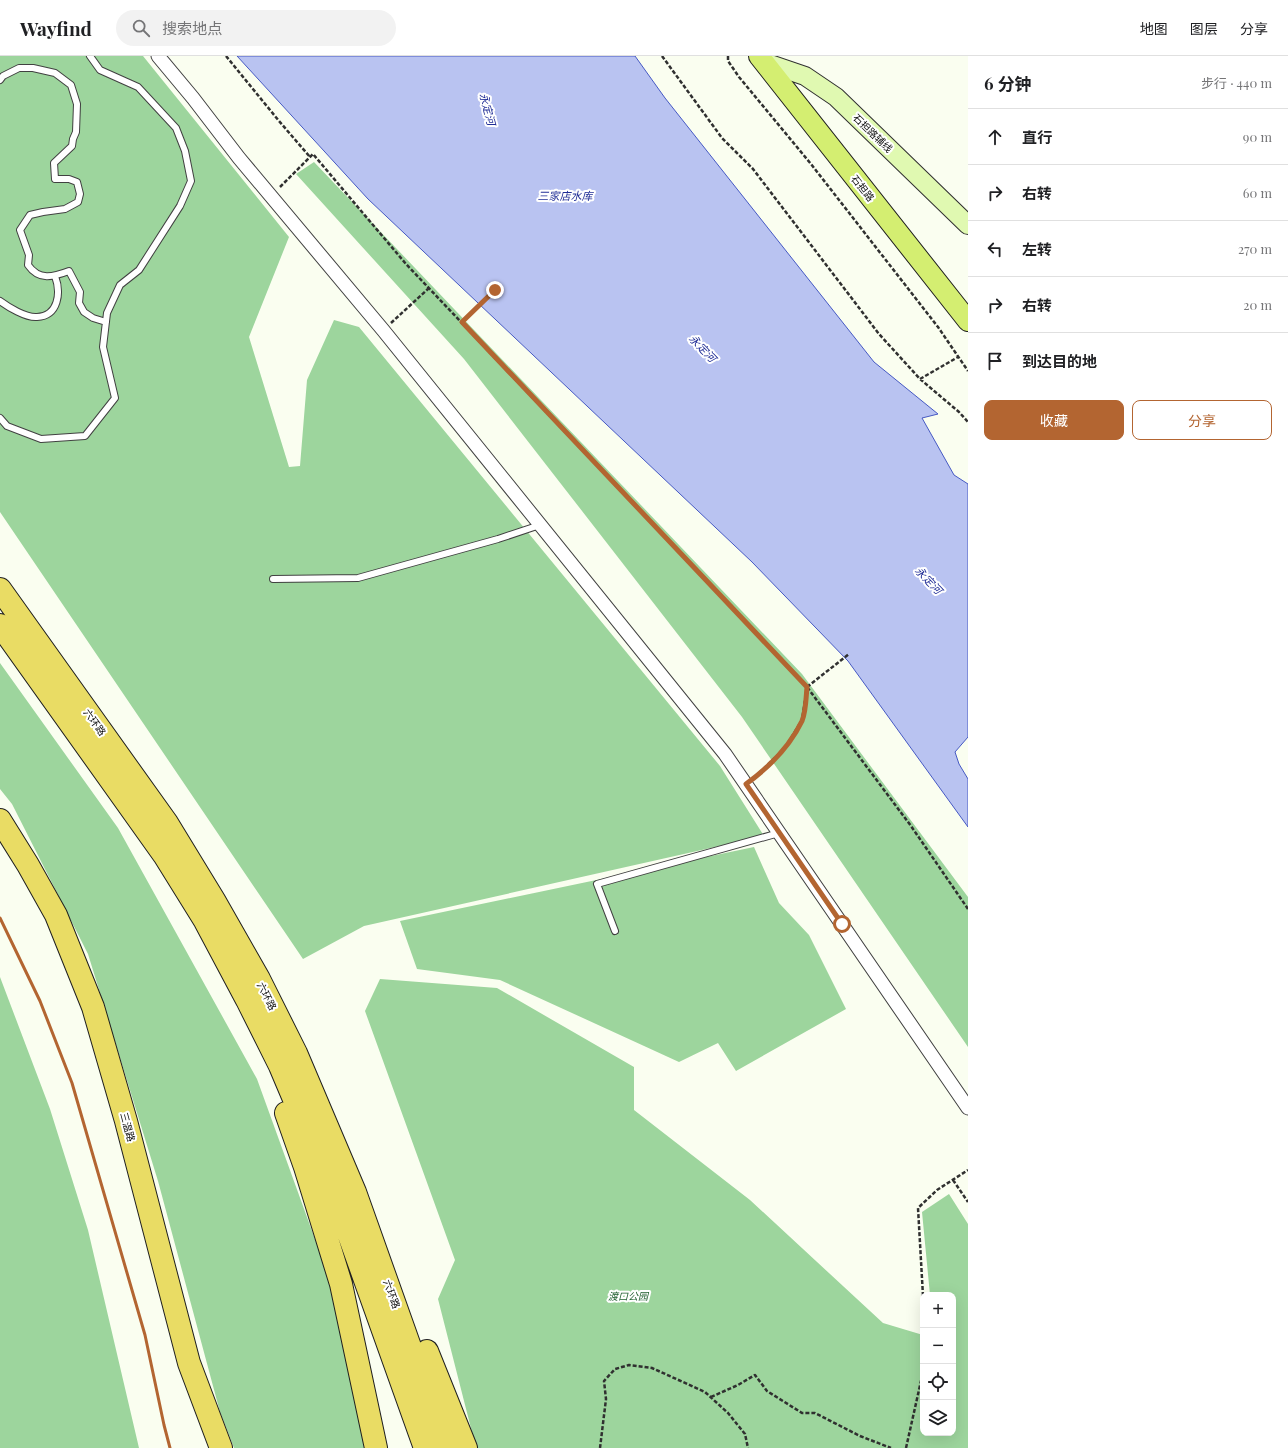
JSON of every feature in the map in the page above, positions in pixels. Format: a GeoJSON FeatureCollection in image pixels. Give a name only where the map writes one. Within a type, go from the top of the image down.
{"type":"FeatureCollection","features":[{"type":"Feature","properties":{"kind":"highway","name":"六环路"},"geometry":{"type":"LineString","coordinates":[[0,589],[167,823],[214,900],[259,979],[296,1052],[355,1192],[446,1448]]}},
{"type":"Feature","properties":{"kind":"highway","name":"六环路"},"geometry":{"type":"LineString","coordinates":[[0,625],[164,855],[205,921],[247,1000],[280,1066],[335,1196],[426,1448]]}},
{"type":"Feature","properties":{"kind":"highway","name":"三温路"},"geometry":{"type":"LineString","coordinates":[[0,820],[28,865],[56,915],[93,1007],[128,1129],[189,1363],[221,1448]]}},
{"type":"Feature","properties":{"kind":"highway"},"geometry":{"type":"LineString","coordinates":[[247,1000],[305,1167],[342,1284],[376,1448]]}},
{"type":"Feature","properties":{"kind":"highway"},"geometry":{"type":"LineString","coordinates":[[355,1192],[431,1361],[466,1448]]}},
{"type":"Feature","properties":{"kind":"main road","name":"石担路辅线"},"geometry":{"type":"LineString","coordinates":[[761,59],[805,76],[836,97],[968,225]]}},
{"type":"Feature","properties":{"kind":"main road","name":"石担路"},"geometry":{"type":"LineString","coordinates":[[761,59],[968,321]]}},
{"type":"Feature","properties":{"kind":"street"},"geometry":{"type":"LineString","coordinates":[[158,56],[193,98],[239,158],[383,330],[725,754],[968,1108]]}},
{"type":"Feature","properties":{"kind":"lane"},"geometry":{"type":"LineString","coordinates":[[0,418],[7,426],[41,439],[85,436],[115,398],[103,348],[107,313],[120,284],[139,270],[180,206],[191,180],[185,151],[176,128],[138,88],[100,70],[90,56]]}},
{"type":"Feature","properties":{"kind":"lane"},"geometry":{"type":"LineString","coordinates":[[0,80],[3,76],[19,68],[33,68],[55,73],[71,85],[77,104],[76,132],[72,146],[54,163],[55,179],[69,179],[77,182],[80,194],[78,202],[65,209],[30,215],[20,230],[23,242],[29,255],[28,264],[31,270],[43,276],[55,276],[69,271],[80,292],[79,303],[84,312],[93,318],[106,322]]}},
{"type":"Feature","properties":{"kind":"lane"},"geometry":{"type":"LineString","coordinates":[[0,301],[12,310],[36,317],[47,314],[55,306],[58,298],[59,287],[55,276]]}},
{"type":"Feature","properties":{"kind":"lane"},"geometry":{"type":"LineString","coordinates":[[273,580],[358,578],[540,525]]}},
{"type":"Feature","properties":{"kind":"lane"},"geometry":{"type":"LineString","coordinates":[[615,931],[597,884],[779,833]]}},
{"type":"Feature","properties":{"kind":"path"},"geometry":{"type":"LineString","coordinates":[[226,56],[310,157]]}},
{"type":"Feature","properties":{"kind":"path"},"geometry":{"type":"LineString","coordinates":[[662,56],[722,138],[753,169],[880,334],[920,379],[959,412],[968,422]]}},
{"type":"Feature","properties":{"kind":"path"},"geometry":{"type":"LineString","coordinates":[[728,56],[728,61],[739,77],[811,164],[938,327],[968,371]]}},
{"type":"Feature","properties":{"kind":"path"},"geometry":{"type":"LineString","coordinates":[[271,196],[313,154],[428,288],[462,322],[807,687],[911,826],[968,909]]}},
{"type":"Feature","properties":{"kind":"path"},"geometry":{"type":"LineString","coordinates":[[383,330],[428,288]]}},
{"type":"Feature","properties":{"kind":"path"},"geometry":{"type":"LineString","coordinates":[[462,322],[495,290]]}},
{"type":"Feature","properties":{"kind":"path"},"geometry":{"type":"LineString","coordinates":[[920,379],[958,357]]}},
{"type":"Feature","properties":{"kind":"path"},"geometry":{"type":"LineString","coordinates":[[746,784],[757,776],[785,748],[802,720],[807,687],[849,654]]}},
{"type":"Feature","properties":{"kind":"path"},"geometry":{"type":"LineString","coordinates":[[923,1292],[918,1208],[937,1190],[968,1170]]}},
{"type":"Feature","properties":{"kind":"path"},"geometry":{"type":"LineString","coordinates":[[953,1180],[968,1202]]}},
{"type":"Feature","properties":{"kind":"path"},"geometry":{"type":"LineString","coordinates":[[600,1448],[606,1399],[604,1381],[615,1369],[629,1364],[652,1368],[705,1392],[728,1413],[745,1434],[748,1448]]}},
{"type":"Feature","properties":{"kind":"path"},"geometry":{"type":"LineString","coordinates":[[710,1397],[738,1385],[755,1375],[767,1391],[802,1413],[815,1413],[860,1436],[891,1448]]}},
{"type":"Feature","properties":{"kind":"path"},"geometry":{"type":"LineString","coordinates":[[906,1448],[920,1385]]}},
{"type":"Feature","properties":{"kind":"green space"},"geometry":{"type":"Polygon","coordinates":[[[0,56],[143,56],[289,237],[249,337],[289,467],[300,466],[307,380],[334,320],[359,327],[720,766],[764,836],[364,926],[303,959],[0,512],[0,56]]]}},
{"type":"Feature","properties":{"kind":"green space"},"geometry":{"type":"Polygon","coordinates":[[[314,162],[802,674],[968,897],[968,1047],[742,717],[464,359],[296,174],[314,162]]]}},
{"type":"Feature","properties":{"kind":"green space"},"geometry":{"type":"Polygon","coordinates":[[[0,663],[118,828],[257,1079],[333,1289],[388,1448],[234,1448],[220,1412],[158,1181],[88,954],[12,804],[0,789],[0,663]]]}},
{"type":"Feature","properties":{"kind":"green space"},"geometry":{"type":"Polygon","coordinates":[[[754,847],[779,903],[809,935],[846,1009],[736,1071],[718,1043],[679,1062],[500,980],[417,969],[400,921],[754,847]]]}},
{"type":"Feature","properties":{"kind":"green space"},"geometry":{"type":"Polygon","coordinates":[[[0,977],[50,1109],[88,1230],[139,1448],[0,1448],[0,977]]]}},
{"type":"Feature","properties":{"kind":"green space","name":"渡口公园"},"geometry":{"type":"Polygon","coordinates":[[[380,979],[497,988],[634,1067],[634,1110],[750,1200],[883,1323],[920,1334],[920,1436],[956,1436],[956,1292],[930,1292],[922,1212],[949,1194],[968,1224],[968,1448],[476,1448],[438,1299],[455,1260],[365,1011],[380,979]]]}},
{"type":"Feature","properties":{"kind":"water","name":"三家店水库"},"geometry":{"type":"Polygon","coordinates":[[[237,56],[635,56],[665,98],[874,362],[938,414],[922,418],[954,475],[968,484],[968,737],[955,752],[959,764],[968,779],[968,827],[848,661],[752,562],[368,199],[237,56]]]}},
{"type":"Feature","properties":{"kind":"railway"},"geometry":{"type":"LineString","coordinates":[[0,918],[40,1001],[72,1083],[145,1335],[170,1448]]}},
{"type":"Feature","properties":{"kind":"route"},"geometry":{"type":"LineString","coordinates":[[495,290],[462,322],[807,687],[802,720],[785,748],[757,776],[746,784],[842,924]]}},
{"type":"Feature","properties":{"kind":"water label","name":"永定河"},"geometry":{"type":"Point","coordinates":[488,109]}},
{"type":"Feature","properties":{"kind":"water label","name":"永定河"},"geometry":{"type":"Point","coordinates":[703,348]}},
{"type":"Feature","properties":{"kind":"water label","name":"永定河"},"geometry":{"type":"Point","coordinates":[929,580]}}]}
